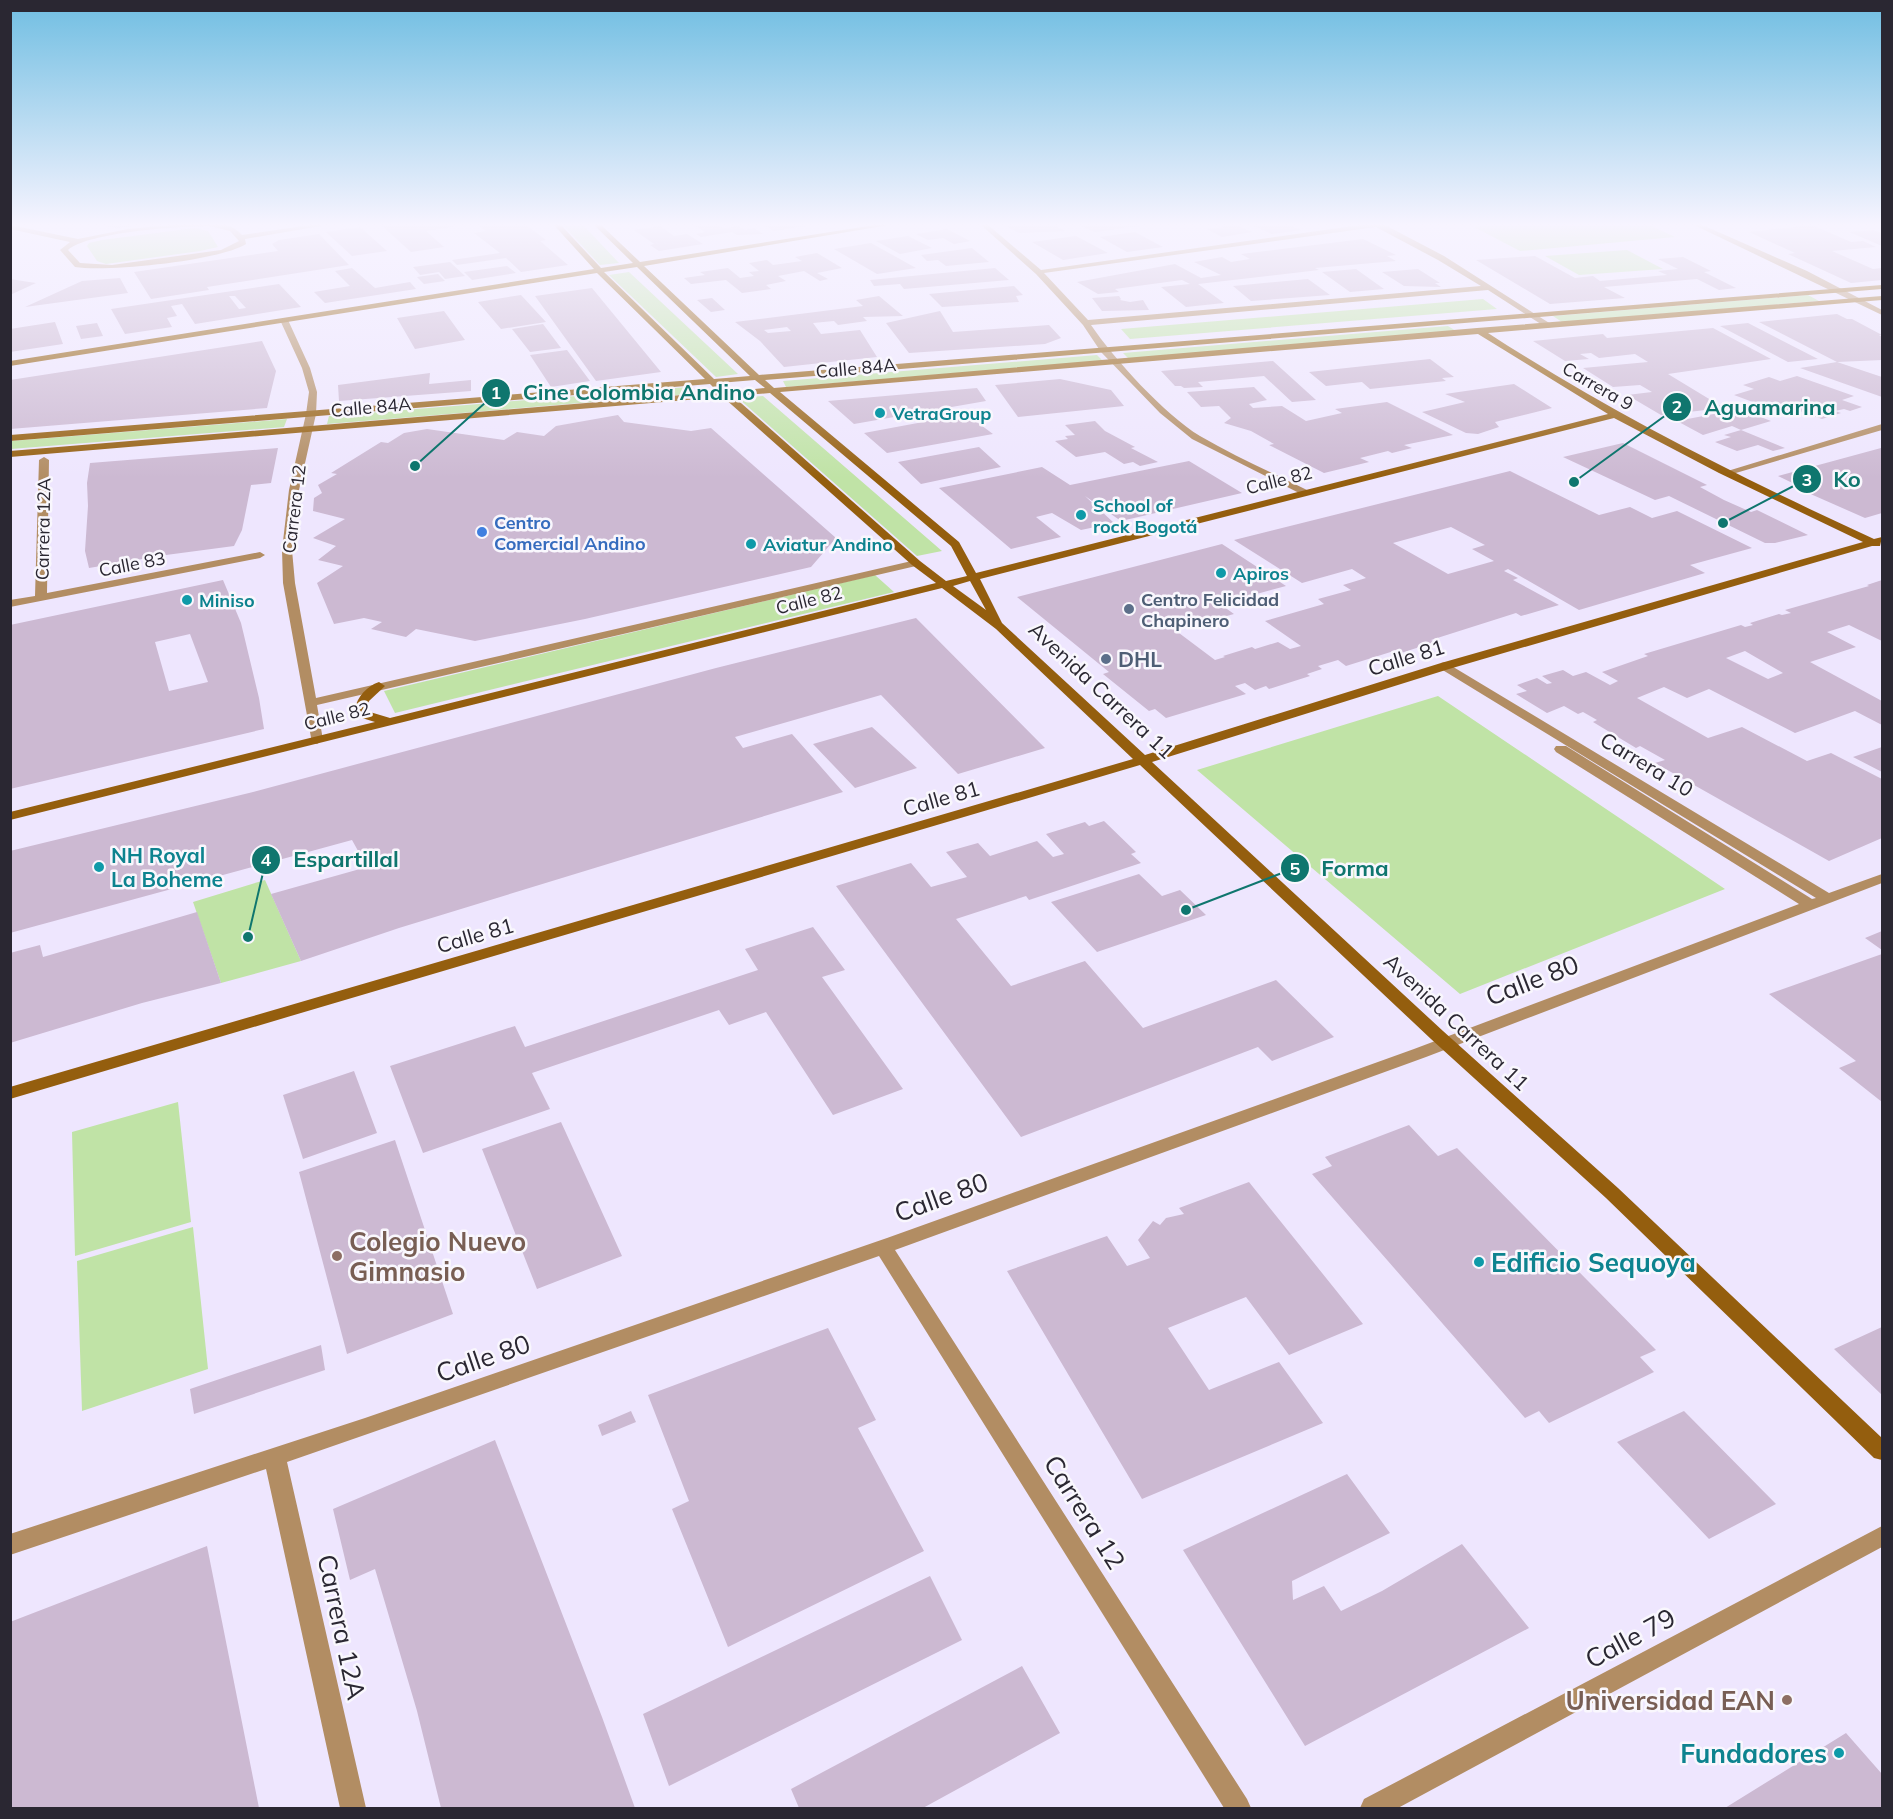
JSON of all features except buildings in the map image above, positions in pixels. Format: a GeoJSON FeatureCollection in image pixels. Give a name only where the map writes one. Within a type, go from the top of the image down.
{"type":"FeatureCollection","features":[{"type":"Feature","properties":{"kind":"street"},"geometry":{"type":"LineString","coordinates":[[10,363],[354,309]]}},
{"type":"Feature","properties":{"kind":"street","name":"Avenida Carrera 11"},"geometry":{"type":"LineString","coordinates":[[638,309],[726,395],[916,563],[1000,627],[1444,1042],[1612,1193],[1882,1451]]}},
{"type":"Feature","properties":{"kind":"street","name":"Avenida Carrera 11"},"geometry":{"type":"LineString","coordinates":[[685,309],[758,378],[955,544],[1000,627]]}},
{"type":"Feature","properties":{"kind":"street"},"geometry":{"type":"LineString","coordinates":[[1073,309],[1086,323],[1104,350],[1163,411],[1195,436],[1303,492]]}},
{"type":"Feature","properties":{"kind":"street"},"geometry":{"type":"LineString","coordinates":[[1086,323],[1249,309]]}},
{"type":"Feature","properties":{"kind":"street"},"geometry":{"type":"LineString","coordinates":[[1523,309],[1550,326]]}},
{"type":"Feature","properties":{"kind":"street","name":"Calle 84A"},"geometry":{"type":"LineString","coordinates":[[10,438],[1617,309]]}},
{"type":"Feature","properties":{"kind":"street","name":"Calle 84A"},"geometry":{"type":"LineString","coordinates":[[10,454],[1752,309]]}},
{"type":"Feature","properties":{"kind":"street","name":"Carrera 12"},"geometry":{"type":"LineString","coordinates":[[284,320],[313,392],[311,414],[294,490],[287,550],[289,583],[317,740]]}},
{"type":"Feature","properties":{"kind":"street","name":"Carrera 9"},"geometry":{"type":"LineString","coordinates":[[1465,322],[1516,358],[1614,415],[1725,473],[1879,544]]}},
{"type":"Feature","properties":{"kind":"street","name":"Calle 82"},"geometry":{"type":"LineString","coordinates":[[10,816],[973,578],[1303,492],[1614,415]]}},
{"type":"Feature","properties":{"kind":"street"},"geometry":{"type":"LineString","coordinates":[[1725,473],[1882,427]]}},
{"type":"Feature","properties":{"kind":"street","name":"Carrera 12A"},"geometry":{"type":"LineString","coordinates":[[41,598],[44,460]]}},
{"type":"Feature","properties":{"kind":"street","name":"Calle 81"},"geometry":{"type":"LineString","coordinates":[[10,1093],[1144,760],[1439,668],[1879,544]]}},
{"type":"Feature","properties":{"kind":"street","name":"Calle 83"},"geometry":{"type":"LineString","coordinates":[[10,604],[260,555]]}},
{"type":"Feature","properties":{"kind":"street","name":"Calle 82"},"geometry":{"type":"LineString","coordinates":[[310,703],[916,563]]}},
{"type":"Feature","properties":{"kind":"street","name":"Carrera 10"},"geometry":{"type":"LineString","coordinates":[[1439,668],[1827,898]]}},
{"type":"Feature","properties":{"kind":"street","name":"Carrera 10"},"geometry":{"type":"LineString","coordinates":[[1439,668],[1810,904]]}},
{"type":"Feature","properties":{"kind":"street"},"geometry":{"type":"LineString","coordinates":[[379,686],[363,700],[361,708],[366,715],[390,722]]}},
{"type":"Feature","properties":{"kind":"street","name":"Calle 80"},"geometry":{"type":"LineString","coordinates":[[10,1545],[275,1459],[883,1247],[1403,1059],[1882,878]]}},
{"type":"Feature","properties":{"kind":"street","name":"Carrera 12"},"geometry":{"type":"LineString","coordinates":[[883,1247],[1238,1809]]}},
{"type":"Feature","properties":{"kind":"street","name":"Carrera 12A"},"geometry":{"type":"LineString","coordinates":[[275,1459],[353,1809]]}},
{"type":"Feature","properties":{"kind":"street","name":"Calle 79"},"geometry":{"type":"LineString","coordinates":[[1373,1809],[1882,1536]]}},
{"type":"Feature","properties":{"kind":"green space"},"geometry":{"type":"Polygon","coordinates":[[[645,309],[668,309],[738,374],[716,377],[645,309]]]}},
{"type":"Feature","properties":{"kind":"green space"},"geometry":{"type":"Polygon","coordinates":[[[1364,309],[1497,309],[1130,339],[1121,329],[1364,309]]]}},
{"type":"Feature","properties":{"kind":"green space"},"geometry":{"type":"Polygon","coordinates":[[[1639,309],[1722,309],[1562,322],[1553,316],[1639,309]]]}},
{"type":"Feature","properties":{"kind":"green space"},"geometry":{"type":"Polygon","coordinates":[[[1448,326],[1456,331],[1129,359],[1123,353],[1448,326]]]}},
{"type":"Feature","properties":{"kind":"green space"},"geometry":{"type":"Polygon","coordinates":[[[1097,355],[1103,361],[786,387],[783,381],[1097,355]]]}},
{"type":"Feature","properties":{"kind":"green space"},"geometry":{"type":"Polygon","coordinates":[[[688,387],[690,394],[327,424],[329,416],[688,387]]]}},
{"type":"Feature","properties":{"kind":"green space"},"geometry":{"type":"Polygon","coordinates":[[[763,396],[942,551],[917,556],[738,398],[763,396]]]}},
{"type":"Feature","properties":{"kind":"green space"},"geometry":{"type":"Polygon","coordinates":[[[287,419],[284,427],[11,449],[11,441],[287,419]]]}},
{"type":"Feature","properties":{"kind":"green space"},"geometry":{"type":"Polygon","coordinates":[[[875,575],[894,592],[395,713],[384,691],[875,575]]]}},
{"type":"Feature","properties":{"kind":"green space"},"geometry":{"type":"Polygon","coordinates":[[[1438,696],[1725,889],[1460,994],[1197,770],[1438,696]]]}},
{"type":"Feature","properties":{"kind":"green space"},"geometry":{"type":"Polygon","coordinates":[[[265,880],[301,961],[221,983],[193,902],[265,880]]]}},
{"type":"Feature","properties":{"kind":"green space"},"geometry":{"type":"Polygon","coordinates":[[[178,1102],[191,1222],[75,1256],[72,1132],[178,1102]]]}},
{"type":"Feature","properties":{"kind":"green space"},"geometry":{"type":"Polygon","coordinates":[[[193,1227],[208,1369],[82,1411],[77,1261],[193,1227]]]}},
{"type":"Feature","properties":{"kind":"place","name":"VetraGroup"},"geometry":{"type":"Point","coordinates":[880,413]}},
{"type":"Feature","properties":{"kind":"place","name":"Cine Colombia Andino"},"geometry":{"type":"Point","coordinates":[415,466]}},
{"type":"Feature","properties":{"kind":"place","name":"Aguamarina"},"geometry":{"type":"Point","coordinates":[1574,482]}},
{"type":"Feature","properties":{"kind":"place","name":"School of rock Bogotá"},"geometry":{"type":"Point","coordinates":[1081,515]}},
{"type":"Feature","properties":{"kind":"place","name":"Ko"},"geometry":{"type":"Point","coordinates":[1723,523]}},
{"type":"Feature","properties":{"kind":"place","name":"Centro Comercial Andino"},"geometry":{"type":"Point","coordinates":[482,532]}},
{"type":"Feature","properties":{"kind":"place","name":"Aviatur Andino"},"geometry":{"type":"Point","coordinates":[751,544]}},
{"type":"Feature","properties":{"kind":"place","name":"Apiros"},"geometry":{"type":"Point","coordinates":[1221,573]}},
{"type":"Feature","properties":{"kind":"place","name":"Miniso"},"geometry":{"type":"Point","coordinates":[187,600]}},
{"type":"Feature","properties":{"kind":"place","name":"Centro Felicidad Chapinero"},"geometry":{"type":"Point","coordinates":[1129,609]}},
{"type":"Feature","properties":{"kind":"place","name":"DHL"},"geometry":{"type":"Point","coordinates":[1106,659]}},
{"type":"Feature","properties":{"kind":"place","name":"NH Royal La Boheme"},"geometry":{"type":"Point","coordinates":[99,867]}},
{"type":"Feature","properties":{"kind":"place","name":"Forma"},"geometry":{"type":"Point","coordinates":[1186,910]}},
{"type":"Feature","properties":{"kind":"place","name":"Espartillal"},"geometry":{"type":"Point","coordinates":[248,937]}},
{"type":"Feature","properties":{"kind":"place","name":"Colegio Nuevo Gimnasio"},"geometry":{"type":"Point","coordinates":[337,1256]}},
{"type":"Feature","properties":{"kind":"place","name":"Edificio Sequoya"},"geometry":{"type":"Point","coordinates":[1479,1262]}},
{"type":"Feature","properties":{"kind":"place","name":"Universidad EAN"},"geometry":{"type":"Point","coordinates":[1787,1700]}},
{"type":"Feature","properties":{"kind":"place","name":"Fundadores"},"geometry":{"type":"Point","coordinates":[1839,1753]}}]}
